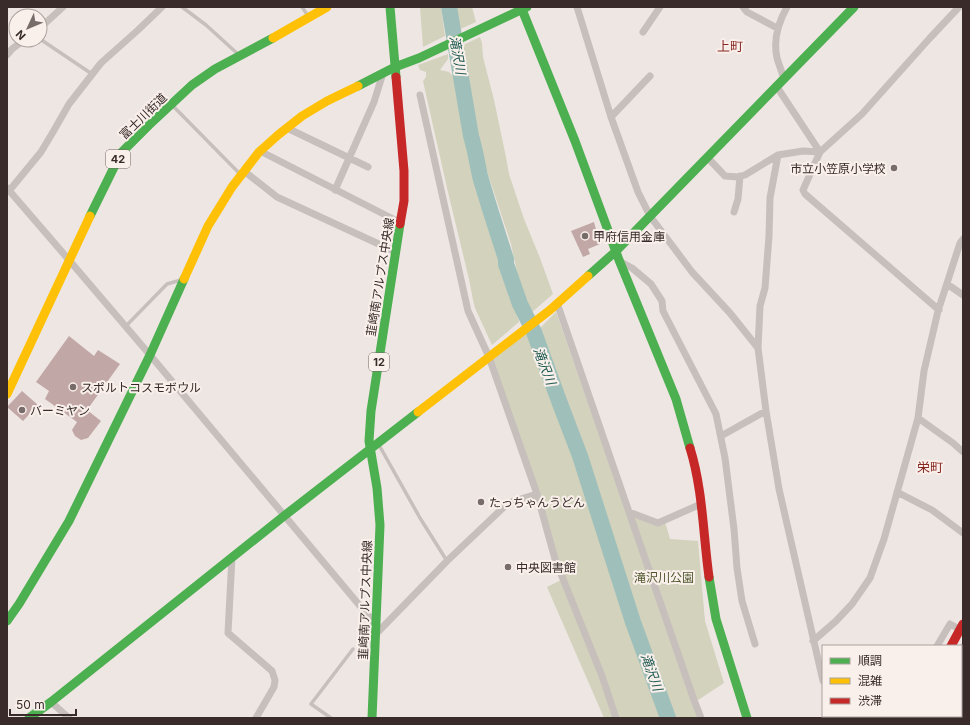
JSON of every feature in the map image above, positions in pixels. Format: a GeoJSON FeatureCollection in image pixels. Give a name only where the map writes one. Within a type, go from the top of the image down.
{"type":"FeatureCollection","features":[{"type":"Feature","properties":{"kind":"street"},"geometry":{"type":"LineString","coordinates":[[48,21],[63,7]]}},
{"type":"Feature","properties":{"kind":"street"},"geometry":{"type":"LineString","coordinates":[[162,7],[92,74],[69,104],[40,152],[8,189],[150,355],[284,516],[376,630],[506,505],[537,494]]}},
{"type":"Feature","properties":{"kind":"street","name":"富士川街道"},"geometry":{"type":"LineString","coordinates":[[7,394],[99,196],[122,153],[149,125],[192,85],[215,69],[327,7]]}},
{"type":"Feature","properties":{"kind":"street","name":"韮崎南アルプス中央線"},"geometry":{"type":"LineString","coordinates":[[372,718],[380,525],[377,488],[369,441],[371,411],[404,201],[404,171],[390,7]]}},
{"type":"Feature","properties":{"kind":"street"},"geometry":{"type":"LineString","coordinates":[[576,7],[611,117],[638,192],[650,216],[692,272],[758,348]]}},
{"type":"Feature","properties":{"kind":"street"},"geometry":{"type":"LineString","coordinates":[[643,32],[660,7]]}},
{"type":"Feature","properties":{"kind":"street"},"geometry":{"type":"LineString","coordinates":[[743,7],[747,12],[777,28]]}},
{"type":"Feature","properties":{"kind":"street"},"geometry":{"type":"LineString","coordinates":[[784,79],[777,57],[776,44],[777,28],[781,16],[787,7]]}},
{"type":"Feature","properties":{"kind":"street"},"geometry":{"type":"LineString","coordinates":[[29,718],[284,516],[550,310],[617,256],[650,216],[854,7]]}},
{"type":"Feature","properties":{"kind":"street"},"geometry":{"type":"LineString","coordinates":[[939,310],[802,190],[820,152],[862,114],[959,7]]}},
{"type":"Feature","properties":{"kind":"street"},"geometry":{"type":"LineString","coordinates":[[7,621],[19,604],[69,521],[150,355],[208,226],[232,187],[260,151],[278,134],[327,100],[395,67],[419,58],[480,30],[523,8],[575,141],[617,256],[676,399],[693,457],[701,504],[707,562],[716,619],[747,718]]}},
{"type":"Feature","properties":{"kind":"street"},"geometry":{"type":"LineString","coordinates":[[335,190],[374,102],[383,73]]}},
{"type":"Feature","properties":{"kind":"street"},"geometry":{"type":"LineString","coordinates":[[611,117],[650,76]]}},
{"type":"Feature","properties":{"kind":"street"},"geometry":{"type":"LineString","coordinates":[[776,87],[820,152]]}},
{"type":"Feature","properties":{"kind":"street"},"geometry":{"type":"LineString","coordinates":[[420,96],[468,311],[489,357],[537,494],[555,559],[602,676],[616,718]]}},
{"type":"Feature","properties":{"kind":"street"},"geometry":{"type":"LineString","coordinates":[[287,128],[368,167]]}},
{"type":"Feature","properties":{"kind":"street"},"geometry":{"type":"LineString","coordinates":[[707,157],[725,176],[740,176],[745,175],[778,155],[803,150],[820,152]]}},
{"type":"Feature","properties":{"kind":"street"},"geometry":{"type":"LineString","coordinates":[[260,151],[401,223]]}},
{"type":"Feature","properties":{"kind":"street"},"geometry":{"type":"LineString","coordinates":[[778,155],[770,198],[765,288],[760,306],[758,348],[766,411],[779,488],[822,677]]}},
{"type":"Feature","properties":{"kind":"street"},"geometry":{"type":"LineString","coordinates":[[243,173],[277,197],[396,252]]}},
{"type":"Feature","properties":{"kind":"street"},"geometry":{"type":"LineString","coordinates":[[734,212],[738,199],[740,176]]}},
{"type":"Feature","properties":{"kind":"street"},"geometry":{"type":"LineString","coordinates":[[813,641],[836,621],[852,604],[870,578],[884,539],[918,418],[924,371],[939,310],[960,243],[963,239]]}},
{"type":"Feature","properties":{"kind":"street"},"geometry":{"type":"LineString","coordinates":[[617,256],[650,284],[662,301],[663,311],[716,414],[725,458],[742,601],[755,644]]}},
{"type":"Feature","properties":{"kind":"street"},"geometry":{"type":"LineString","coordinates":[[947,284],[963,295]]}},
{"type":"Feature","properties":{"kind":"street"},"geometry":{"type":"LineString","coordinates":[[557,303],[701,718]]}},
{"type":"Feature","properties":{"kind":"street"},"geometry":{"type":"LineString","coordinates":[[721,436],[766,411]]}},
{"type":"Feature","properties":{"kind":"street"},"geometry":{"type":"LineString","coordinates":[[918,418],[963,452]]}},
{"type":"Feature","properties":{"kind":"street"},"geometry":{"type":"LineString","coordinates":[[897,492],[932,510],[963,533]]}},
{"type":"Feature","properties":{"kind":"street"},"geometry":{"type":"LineString","coordinates":[[629,512],[658,523],[701,504]]}},
{"type":"Feature","properties":{"kind":"street"},"geometry":{"type":"LineString","coordinates":[[232,557],[228,633],[272,671],[275,680],[274,687],[256,718]]}},
{"type":"Feature","properties":{"kind":"street"},"geometry":{"type":"LineString","coordinates":[[938,645],[950,624],[962,628],[952,645]]}},
{"type":"Feature","properties":{"kind":"street"},"geometry":{"type":"LineString","coordinates":[[51,702],[69,718]]}},
{"type":"Feature","properties":{"kind":"lane"},"geometry":{"type":"LineString","coordinates":[[182,7],[206,24],[240,56]]}},
{"type":"Feature","properties":{"kind":"lane"},"geometry":{"type":"LineString","coordinates":[[302,7],[309,18]]}},
{"type":"Feature","properties":{"kind":"lane"},"geometry":{"type":"LineString","coordinates":[[48,44],[92,74]]}},
{"type":"Feature","properties":{"kind":"lane"},"geometry":{"type":"LineString","coordinates":[[172,105],[243,173]]}},
{"type":"Feature","properties":{"kind":"lane"},"geometry":{"type":"LineString","coordinates":[[125,327],[167,284],[184,279]]}},
{"type":"Feature","properties":{"kind":"lane"},"geometry":{"type":"LineString","coordinates":[[378,444],[420,518],[448,561]]}},
{"type":"Feature","properties":{"kind":"lane"},"geometry":{"type":"LineString","coordinates":[[331,718],[311,704],[353,649]]}},
{"type":"Feature","properties":{"kind":"green space"},"geometry":{"type":"Polygon","coordinates":[[[420,7],[441,7],[445,36],[423,47],[420,7]]]}},
{"type":"Feature","properties":{"kind":"green space"},"geometry":{"type":"Polygon","coordinates":[[[453,7],[472,7],[476,22],[458,30],[453,7]]]}},
{"type":"Feature","properties":{"kind":"green space"},"geometry":{"type":"Polygon","coordinates":[[[480,37],[483,57],[494,100],[509,174],[524,219],[553,294],[531,313],[519,281],[511,244],[486,168],[461,46],[480,37]]]}},
{"type":"Feature","properties":{"kind":"green space"},"geometry":{"type":"Polygon","coordinates":[[[448,54],[448,59],[440,70],[449,72],[453,76],[466,141],[479,190],[508,284],[508,294],[512,298],[519,322],[492,345],[475,308],[423,81],[426,77],[426,72],[420,70],[418,65],[448,54]]]}},
{"type":"Feature","properties":{"kind":"green space","name":"滝沢川公園"},"geometry":{"type":"Polygon","coordinates":[[[556,312],[627,514],[665,522],[670,539],[698,541],[705,621],[724,683],[695,702],[701,718],[673,718],[663,691],[599,509],[604,506],[597,498],[538,330],[556,312]]]}},
{"type":"Feature","properties":{"kind":"green space","name":"滝沢川公園"},"geometry":{"type":"Polygon","coordinates":[[[532,324],[577,449],[630,612],[668,718],[616,718],[557,563],[489,357],[532,324]]]}},
{"type":"Feature","properties":{"kind":"green space"},"geometry":{"type":"Polygon","coordinates":[[[561,580],[599,675],[614,718],[604,718],[547,587],[561,580]]]}},
{"type":"Feature","properties":{"kind":"building"},"geometry":{"type":"Polygon","coordinates":[[[594,222],[600,244],[588,249],[590,254],[583,257],[571,231],[594,222]]]}},
{"type":"Feature","properties":{"kind":"building","name":"スポルトコスモボウル"},"geometry":{"type":"Polygon","coordinates":[[[69,336],[94,356],[98,350],[120,364],[87,410],[101,421],[88,438],[81,440],[75,436],[72,430],[77,422],[45,399],[49,391],[36,382],[69,336]]]}},
{"type":"Feature","properties":{"kind":"building"},"geometry":{"type":"Polygon","coordinates":[[[22,391],[38,405],[23,421],[7,407],[22,391]]]}},
{"type":"Feature","properties":{"kind":"waterway","name":"滝沢川"},"geometry":{"type":"LineString","coordinates":[[449,7],[471,136],[480,176],[506,259],[506,264],[520,304],[534,332],[580,456],[633,622],[668,718]]}},
{"type":"Feature","properties":{"kind":"traffic: fast"},"geometry":{"type":"LineString","coordinates":[[390,7],[396,77]]}},
{"type":"Feature","properties":{"kind":"traffic: fast"},"geometry":{"type":"LineString","coordinates":[[521,7],[575,141],[619,260],[676,399],[690,448]]}},
{"type":"Feature","properties":{"kind":"traffic: fast"},"geometry":{"type":"LineString","coordinates":[[358,86],[395,67],[419,58],[527,7]]}},
{"type":"Feature","properties":{"kind":"traffic: fast"},"geometry":{"type":"LineString","coordinates":[[588,276],[615,252],[854,7]]}},
{"type":"Feature","properties":{"kind":"traffic: fast"},"geometry":{"type":"LineString","coordinates":[[90,216],[121,153],[149,125],[192,85],[215,69],[273,38]]}},
{"type":"Feature","properties":{"kind":"traffic: fast"},"geometry":{"type":"LineString","coordinates":[[372,718],[380,525],[377,488],[369,441],[371,411],[400,224]]}},
{"type":"Feature","properties":{"kind":"traffic: fast"},"geometry":{"type":"LineString","coordinates":[[7,621],[19,604],[69,521],[150,355],[184,279]]}},
{"type":"Feature","properties":{"kind":"traffic: fast"},"geometry":{"type":"LineString","coordinates":[[29,718],[418,412]]}},
{"type":"Feature","properties":{"kind":"traffic: fast"},"geometry":{"type":"LineString","coordinates":[[709,577],[716,619],[747,718]]}},
{"type":"Feature","properties":{"kind":"traffic: slow"},"geometry":{"type":"LineString","coordinates":[[273,38],[327,7]]}},
{"type":"Feature","properties":{"kind":"traffic: slow"},"geometry":{"type":"LineString","coordinates":[[184,279],[208,226],[232,187],[259,152],[302,116],[327,101],[358,86]]}},
{"type":"Feature","properties":{"kind":"traffic: slow"},"geometry":{"type":"LineString","coordinates":[[7,394],[90,216]]}},
{"type":"Feature","properties":{"kind":"traffic: slow"},"geometry":{"type":"LineString","coordinates":[[418,412],[550,310],[588,276]]}},
{"type":"Feature","properties":{"kind":"traffic: jam"},"geometry":{"type":"LineString","coordinates":[[396,77],[404,171],[404,201],[400,224]]}},
{"type":"Feature","properties":{"kind":"traffic: jam"},"geometry":{"type":"LineString","coordinates":[[690,448],[698,480],[709,577]]}},
{"type":"Feature","properties":{"kind":"traffic: jam"},"geometry":{"type":"LineString","coordinates":[[952,645],[963,624]]}},
{"type":"Feature","properties":{"kind":"place","name":"市立小笠原小学校"},"geometry":{"type":"Point","coordinates":[894,168]}},
{"type":"Feature","properties":{"kind":"place","name":"甲府信用金庫"},"geometry":{"type":"Point","coordinates":[585,236]}},
{"type":"Feature","properties":{"kind":"place","name":"スポルトコスモボウル"},"geometry":{"type":"Point","coordinates":[73,387]}},
{"type":"Feature","properties":{"kind":"place","name":"バーミヤン"},"geometry":{"type":"Point","coordinates":[22,410]}},
{"type":"Feature","properties":{"kind":"place","name":"たっちゃんうどん"},"geometry":{"type":"Point","coordinates":[481,502]}},
{"type":"Feature","properties":{"kind":"place","name":"中央図書館"},"geometry":{"type":"Point","coordinates":[508,567]}},
{"type":"Feature","properties":{"kind":"district","name":"上町"},"geometry":{"type":"Point","coordinates":[730,46]}},
{"type":"Feature","properties":{"kind":"district","name":"栄町"},"geometry":{"type":"Point","coordinates":[930,467]}}]}
